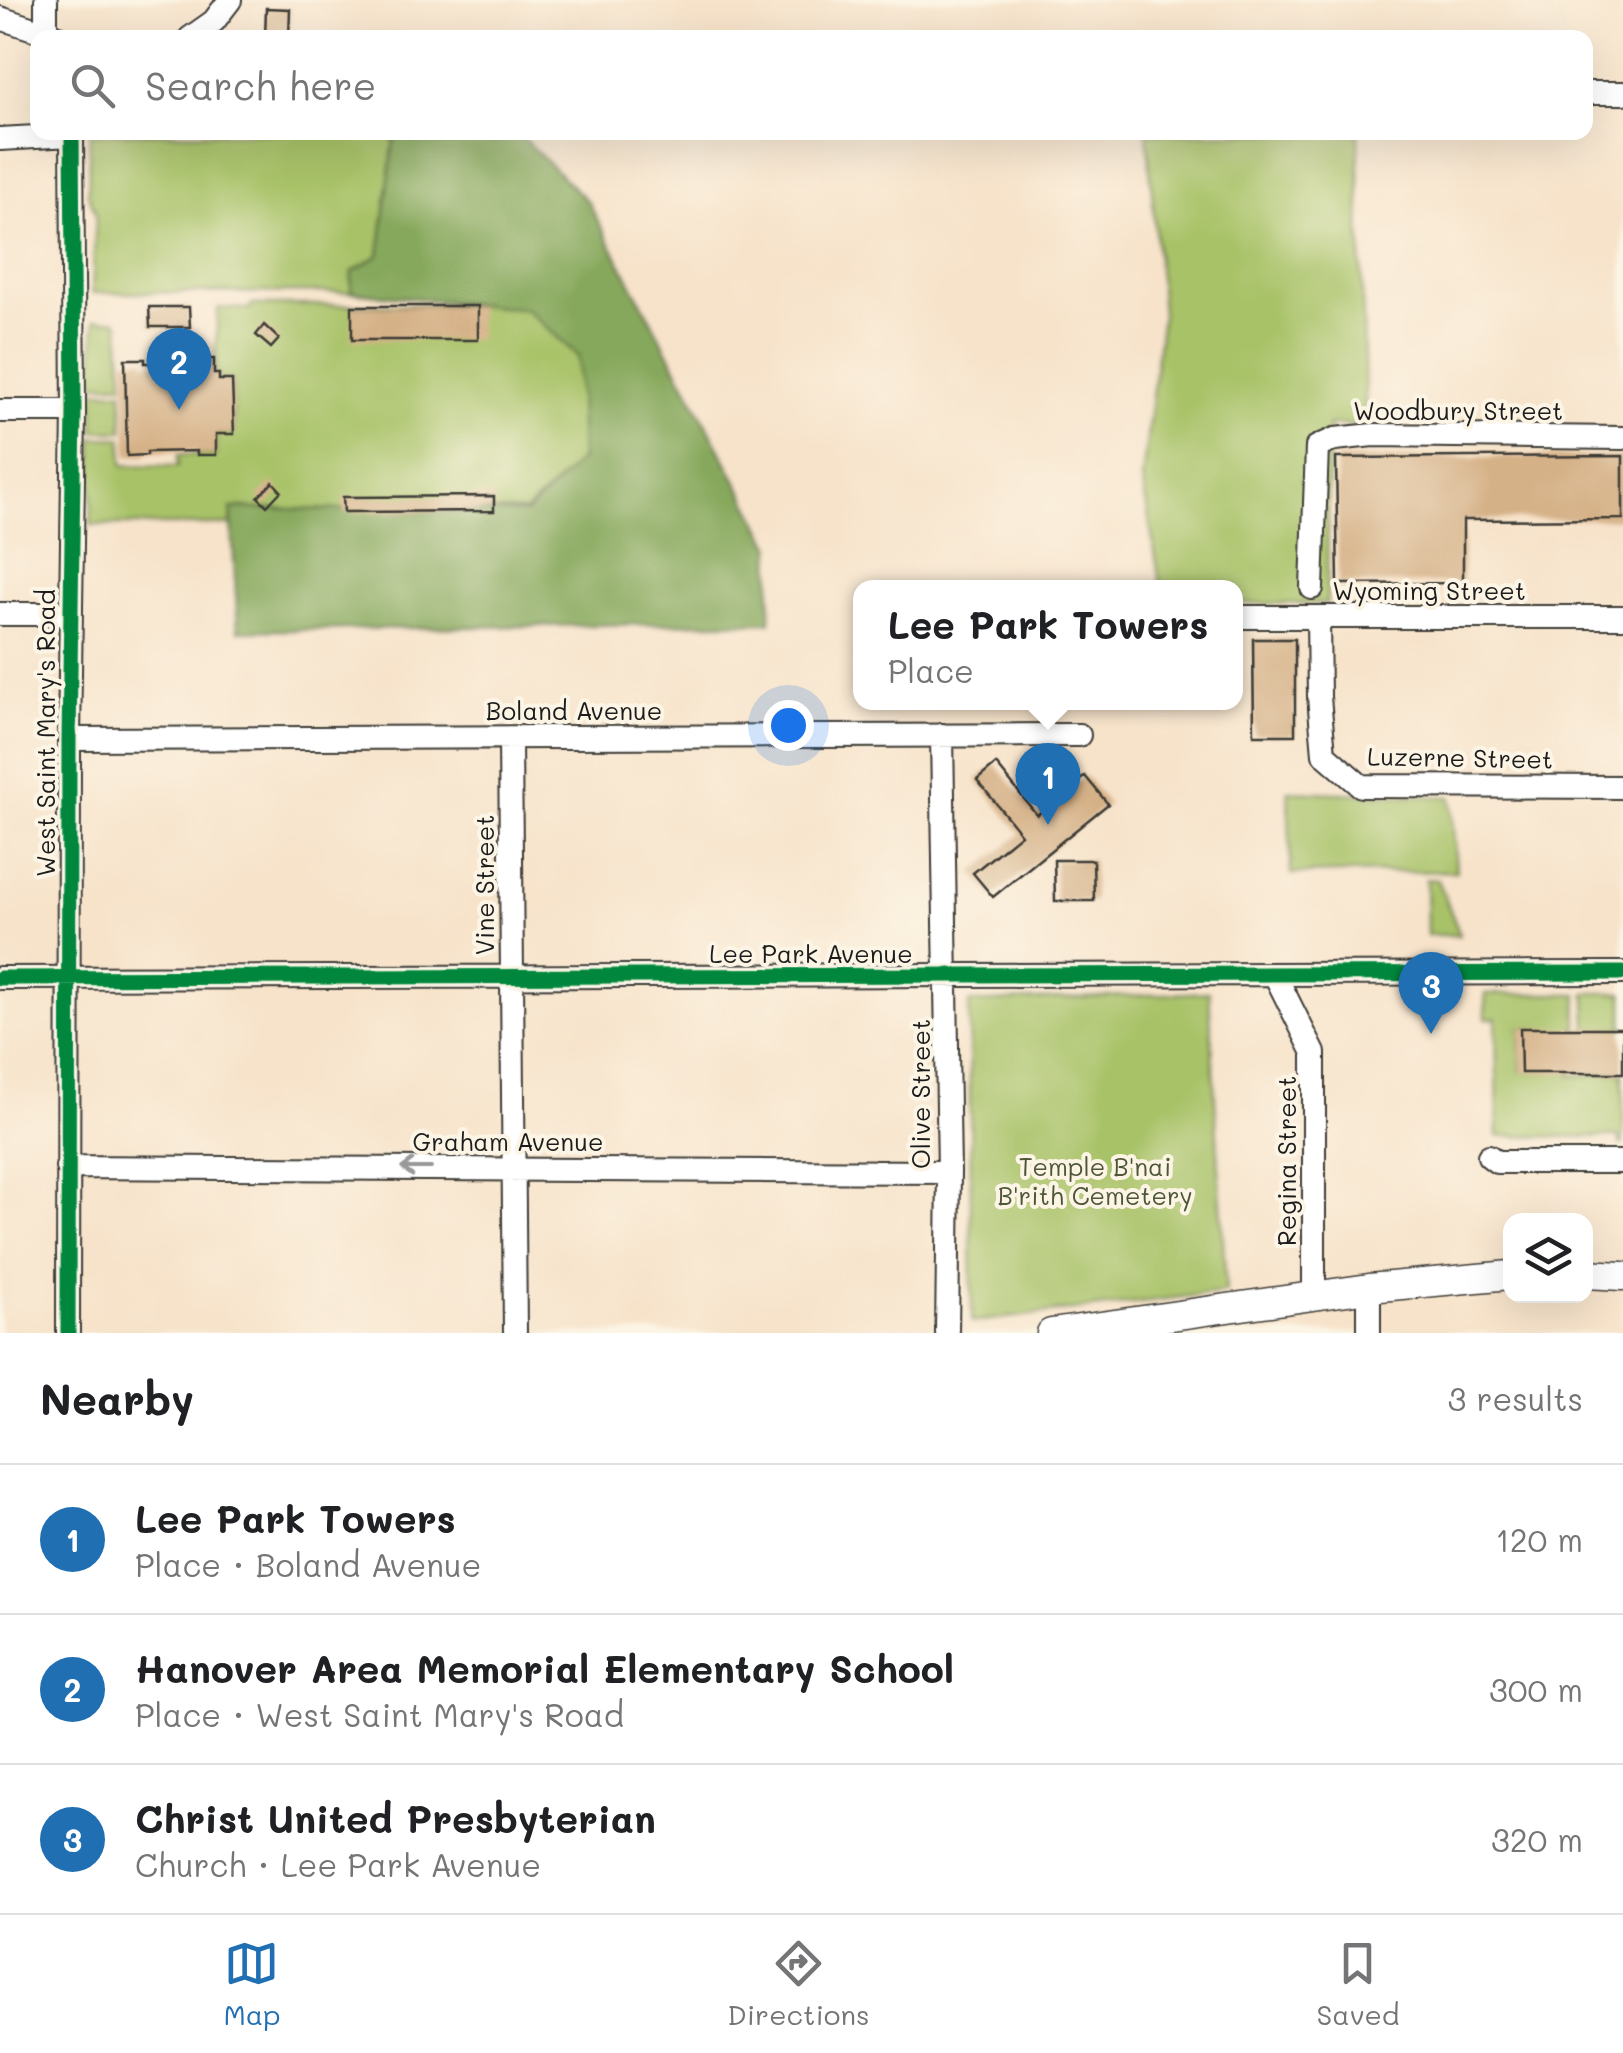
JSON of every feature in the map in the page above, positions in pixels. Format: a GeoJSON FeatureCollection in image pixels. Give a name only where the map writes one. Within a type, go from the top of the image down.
{"type":"FeatureCollection","features":[{"type":"Feature","properties":{"kind":"main road"},"geometry":{"type":"LineString","coordinates":[[1593,1274],[1623,1276]]}},
{"type":"Feature","properties":{"kind":"main road"},"geometry":{"type":"LineString","coordinates":[[1052,1333],[1152,1326],[1369,1288],[1503,1276]]}},
{"type":"Feature","properties":{"kind":"street"},"geometry":{"type":"LineString","coordinates":[[46,0],[52,30]]}},
{"type":"Feature","properties":{"kind":"street"},"geometry":{"type":"LineString","coordinates":[[201,30],[230,0]]}},
{"type":"Feature","properties":{"kind":"street"},"geometry":{"type":"LineString","coordinates":[[0,18],[37,30]]}},
{"type":"Feature","properties":{"kind":"street"},"geometry":{"type":"LineString","coordinates":[[1593,93],[1623,93]]}},
{"type":"Feature","properties":{"kind":"street"},"geometry":{"type":"LineString","coordinates":[[0,139],[30,137]]}},
{"type":"Feature","properties":{"kind":"street","name":"West Saint Mary's Road"},"geometry":{"type":"LineString","coordinates":[[68,1333],[72,140]]}},
{"type":"Feature","properties":{"kind":"street"},"geometry":{"type":"LineString","coordinates":[[0,411],[74,410]]}},
{"type":"Feature","properties":{"kind":"street","name":"Woodbury Street"},"geometry":{"type":"LineString","coordinates":[[1312,588],[1317,447],[1335,438],[1623,438]]}},
{"type":"Feature","properties":{"kind":"street"},"geometry":{"type":"LineString","coordinates":[[0,614],[70,614]]}},
{"type":"Feature","properties":{"kind":"street","name":"Wyoming Street"},"geometry":{"type":"LineString","coordinates":[[1243,617],[1623,617]]}},
{"type":"Feature","properties":{"kind":"street","name":"Luzerne Street"},"geometry":{"type":"LineString","coordinates":[[1318,618],[1324,754],[1361,786],[1623,787]]}},
{"type":"Feature","properties":{"kind":"street","name":"Olive Street"},"geometry":{"type":"LineString","coordinates":[[942,735],[949,1172],[946,1333]]}},
{"type":"Feature","properties":{"kind":"street","name":"Boland Avenue"},"geometry":{"type":"LineString","coordinates":[[69,738],[1079,735]]}},
{"type":"Feature","properties":{"kind":"street","name":"Vine Street"},"geometry":{"type":"LineString","coordinates":[[510,738],[515,1333]]}},
{"type":"Feature","properties":{"kind":"street","name":"Lee Park Avenue"},"geometry":{"type":"LineString","coordinates":[[0,978],[1623,973]]}},
{"type":"Feature","properties":{"kind":"street","name":"Regina Street"},"geometry":{"type":"LineString","coordinates":[[1275,975],[1314,1053],[1314,1296]]}},
{"type":"Feature","properties":{"kind":"street"},"geometry":{"type":"LineString","coordinates":[[1489,1156],[1497,1162],[1623,1162]]}},
{"type":"Feature","properties":{"kind":"street","name":"Graham Avenue"},"geometry":{"type":"LineString","coordinates":[[67,1167],[949,1172]]}},
{"type":"Feature","properties":{"kind":"street"},"geometry":{"type":"LineString","coordinates":[[1369,1288],[1370,1333]]}},
{"type":"Feature","properties":{"kind":"green space"},"geometry":{"type":"Polygon","coordinates":[[[90,140],[394,140],[379,255],[352,272],[351,292],[92,293],[96,214],[88,194],[90,140]]]}},
{"type":"Feature","properties":{"kind":"green space"},"geometry":{"type":"Polygon","coordinates":[[[394,140],[525,140],[588,202],[772,547],[770,622],[238,631],[231,508],[527,513],[581,459],[578,356],[526,309],[351,292],[352,272],[379,255],[394,140]]]}},
{"type":"Feature","properties":{"kind":"green space"},"geometry":{"type":"Polygon","coordinates":[[[1148,140],[1358,140],[1366,426],[1329,425],[1327,604],[1243,603],[1243,580],[1160,580],[1142,479],[1162,314],[1148,140]]]}},
{"type":"Feature","properties":{"kind":"green space"},"geometry":{"type":"Polygon","coordinates":[[[251,305],[480,305],[526,309],[580,358],[581,460],[526,511],[251,512],[250,508],[232,508],[231,525],[91,525],[93,438],[122,438],[123,465],[178,466],[178,455],[216,455],[216,434],[234,434],[232,380],[219,380],[219,374],[214,374],[218,308],[250,309],[251,305]]]}},
{"type":"Feature","properties":{"kind":"green space"},"geometry":{"type":"Polygon","coordinates":[[[95,320],[119,323],[123,384],[93,384],[95,320]]]}},
{"type":"Feature","properties":{"kind":"green space"},"geometry":{"type":"Polygon","coordinates":[[[93,391],[122,391],[123,431],[94,431],[93,391]]]}},
{"type":"Feature","properties":{"kind":"green space"},"geometry":{"type":"Polygon","coordinates":[[[1288,791],[1451,797],[1456,871],[1291,874],[1288,791]]]}},
{"type":"Feature","properties":{"kind":"green space"},"geometry":{"type":"Polygon","coordinates":[[[1426,879],[1438,880],[1460,935],[1427,935],[1426,879]]]}},
{"type":"Feature","properties":{"kind":"green space","name":"Temple B'nai B'rith Cemetery"},"geometry":{"type":"Polygon","coordinates":[[[1209,992],[1226,1292],[972,1322],[969,1003],[1209,992]]]}},
{"type":"Feature","properties":{"kind":"green space"},"geometry":{"type":"Polygon","coordinates":[[[1586,993],[1623,993],[1623,1028],[1587,1027],[1586,993]]]}},
{"type":"Feature","properties":{"kind":"green space"},"geometry":{"type":"Polygon","coordinates":[[[1485,994],[1578,994],[1577,1027],[1520,1028],[1521,1072],[1570,1072],[1571,1076],[1623,1073],[1623,1145],[1619,1137],[1498,1136],[1496,1018],[1486,1018],[1485,994]]]}},
{"type":"Feature","properties":{"kind":"building"},"geometry":{"type":"Polygon","coordinates":[[[266,8],[290,9],[289,30],[265,30],[266,8]]]}},
{"type":"Feature","properties":{"kind":"building"},"geometry":{"type":"Polygon","coordinates":[[[352,306],[478,306],[478,340],[352,340],[352,306]]]}},
{"type":"Feature","properties":{"kind":"building"},"geometry":{"type":"Polygon","coordinates":[[[149,307],[189,307],[190,327],[150,327],[149,307]]]}},
{"type":"Feature","properties":{"kind":"building"},"geometry":{"type":"Polygon","coordinates":[[[264,325],[279,339],[271,348],[256,335],[264,325]]]}},
{"type":"Feature","properties":{"kind":"building"},"geometry":{"type":"Polygon","coordinates":[[[125,359],[198,363],[197,359],[214,359],[214,374],[219,374],[219,380],[232,380],[234,434],[216,434],[216,455],[197,455],[197,451],[127,456],[125,359]]]}},
{"type":"Feature","properties":{"kind":"building"},"geometry":{"type":"Polygon","coordinates":[[[1623,456],[1623,519],[1463,520],[1463,583],[1338,584],[1336,458],[1623,456]]]}},
{"type":"Feature","properties":{"kind":"building"},"geometry":{"type":"Polygon","coordinates":[[[273,482],[281,491],[267,506],[258,497],[273,482]]]}},
{"type":"Feature","properties":{"kind":"building"},"geometry":{"type":"Polygon","coordinates":[[[494,496],[494,511],[344,512],[343,497],[494,496]]]}},
{"type":"Feature","properties":{"kind":"building"},"geometry":{"type":"Polygon","coordinates":[[[1253,639],[1295,639],[1295,735],[1254,735],[1253,639]]]}},
{"type":"Feature","properties":{"kind":"building"},"geometry":{"type":"Polygon","coordinates":[[[996,764],[1037,815],[1085,776],[1108,804],[993,897],[973,873],[1021,834],[977,780],[996,764]]]}},
{"type":"Feature","properties":{"kind":"building"},"geometry":{"type":"Polygon","coordinates":[[[1054,860],[1093,860],[1094,901],[1055,901],[1054,860]]]}},
{"type":"Feature","properties":{"kind":"building"},"geometry":{"type":"Polygon","coordinates":[[[1520,1028],[1623,1028],[1623,1073],[1521,1073],[1520,1028]]]}},
{"type":"Feature","properties":{"kind":"cycle path"},"geometry":{"type":"LineString","coordinates":[[68,1333],[72,140]]}},
{"type":"Feature","properties":{"kind":"cycle path"},"geometry":{"type":"LineString","coordinates":[[0,978],[1623,973]]}},
{"type":"Feature","properties":{"kind":"place","name":"Hanover Area Memorial Elementary School"},"geometry":{"type":"Point","coordinates":[179,410]}},
{"type":"Feature","properties":{"kind":"place","name":"Lee Park Towers"},"geometry":{"type":"Point","coordinates":[1048,825]}},
{"type":"Feature","properties":{"kind":"place","name":"Christ United Presbyterian"},"geometry":{"type":"Point","coordinates":[1431,1034]}}]}
